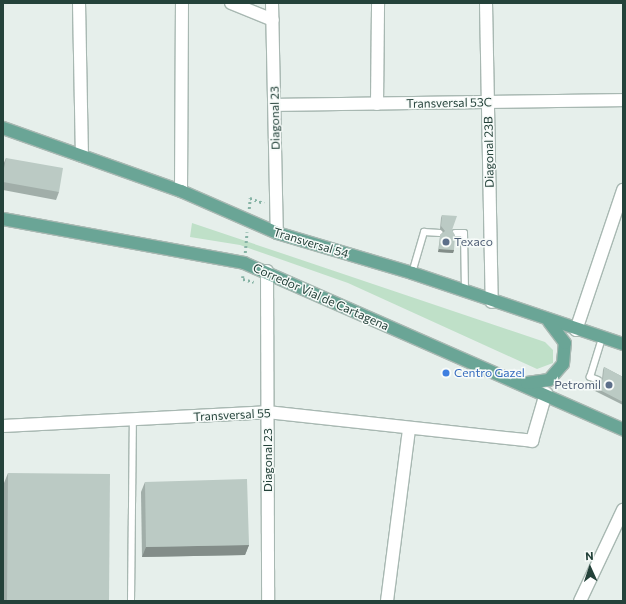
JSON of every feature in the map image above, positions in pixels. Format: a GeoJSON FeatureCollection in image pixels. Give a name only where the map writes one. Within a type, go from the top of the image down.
{"type":"FeatureCollection","features":[{"type":"Feature","properties":{"kind":"main road","name":"Transversal 54"},"geometry":{"type":"LineString","coordinates":[[3,128],[181,192],[277,233],[412,273],[492,302],[623,344]]}},
{"type":"Feature","properties":{"kind":"main road","name":"Corredor Vial de Cartagena"},"geometry":{"type":"LineString","coordinates":[[3,219],[160,246],[267,271],[546,393],[623,429]]}},
{"type":"Feature","properties":{"kind":"main road"},"geometry":{"type":"LineString","coordinates":[[518,381],[539,384],[553,376],[563,364],[565,354],[561,334],[544,319]]}},
{"type":"Feature","properties":{"kind":"street"},"geometry":{"type":"LineString","coordinates":[[79,3],[82,156]]}},
{"type":"Feature","properties":{"kind":"street"},"geometry":{"type":"LineString","coordinates":[[181,192],[182,3]]}},
{"type":"Feature","properties":{"kind":"street"},"geometry":{"type":"LineString","coordinates":[[231,3],[273,20]]}},
{"type":"Feature","properties":{"kind":"street","name":"Diagonal 23"},"geometry":{"type":"LineString","coordinates":[[272,3],[277,233]]}},
{"type":"Feature","properties":{"kind":"street"},"geometry":{"type":"LineString","coordinates":[[377,104],[378,3]]}},
{"type":"Feature","properties":{"kind":"street","name":"Diagonal 23B"},"geometry":{"type":"LineString","coordinates":[[486,3],[492,302]]}},
{"type":"Feature","properties":{"kind":"street","name":"Transversal 53C"},"geometry":{"type":"LineString","coordinates":[[275,105],[623,100]]}},
{"type":"Feature","properties":{"kind":"street"},"geometry":{"type":"LineString","coordinates":[[576,330],[623,190]]}},
{"type":"Feature","properties":{"kind":"street","name":"Diagonal 23"},"geometry":{"type":"LineString","coordinates":[[267,271],[268,601]]}},
{"type":"Feature","properties":{"kind":"street","name":"Transversal 55"},"geometry":{"type":"LineString","coordinates":[[3,426],[133,421],[267,412],[532,440],[546,393]]}},
{"type":"Feature","properties":{"kind":"street"},"geometry":{"type":"LineString","coordinates":[[387,601],[408,428]]}},
{"type":"Feature","properties":{"kind":"street"},"geometry":{"type":"LineString","coordinates":[[580,601],[623,510]]}},
{"type":"Feature","properties":{"kind":"lane"},"geometry":{"type":"LineString","coordinates":[[412,273],[424,232],[440,233]]}},
{"type":"Feature","properties":{"kind":"lane"},"geometry":{"type":"LineString","coordinates":[[455,233],[464,233],[465,292]]}},
{"type":"Feature","properties":{"kind":"lane"},"geometry":{"type":"LineString","coordinates":[[598,380],[590,378],[602,338]]}},
{"type":"Feature","properties":{"kind":"lane"},"geometry":{"type":"LineString","coordinates":[[131,601],[133,421]]}},
{"type":"Feature","properties":{"kind":"green space"},"geometry":{"type":"Polygon","coordinates":[[[192,223],[545,342],[553,350],[553,363],[537,369],[348,283],[240,245],[190,237],[192,223]]]}},
{"type":"Feature","properties":{"kind":"building"},"geometry":{"type":"Polygon","coordinates":[[[6,158],[63,168],[59,192],[3,182],[6,158]]]}},
{"type":"Feature","properties":{"kind":"building","name":"Texaco"},"geometry":{"type":"Polygon","coordinates":[[[442,215],[457,216],[452,230],[455,235],[454,250],[439,249],[440,235],[445,231],[441,226],[442,215]]]}},
{"type":"Feature","properties":{"kind":"building","name":"Petromil"},"geometry":{"type":"Polygon","coordinates":[[[604,367],[623,377],[623,402],[594,387],[603,379],[604,367]]]}},
{"type":"Feature","properties":{"kind":"building"},"geometry":{"type":"Polygon","coordinates":[[[8,473],[110,474],[109,601],[7,601],[8,473]]]}},
{"type":"Feature","properties":{"kind":"building"},"geometry":{"type":"Polygon","coordinates":[[[247,479],[249,545],[146,547],[145,482],[247,479]]]}},
{"type":"Feature","properties":{"kind":"place","name":"Texaco"},"geometry":{"type":"Point","coordinates":[446,242]}},
{"type":"Feature","properties":{"kind":"place","name":"Centro Gazel"},"geometry":{"type":"Point","coordinates":[446,373]}},
{"type":"Feature","properties":{"kind":"place","name":"Petromil"},"geometry":{"type":"Point","coordinates":[609,385]}}]}
